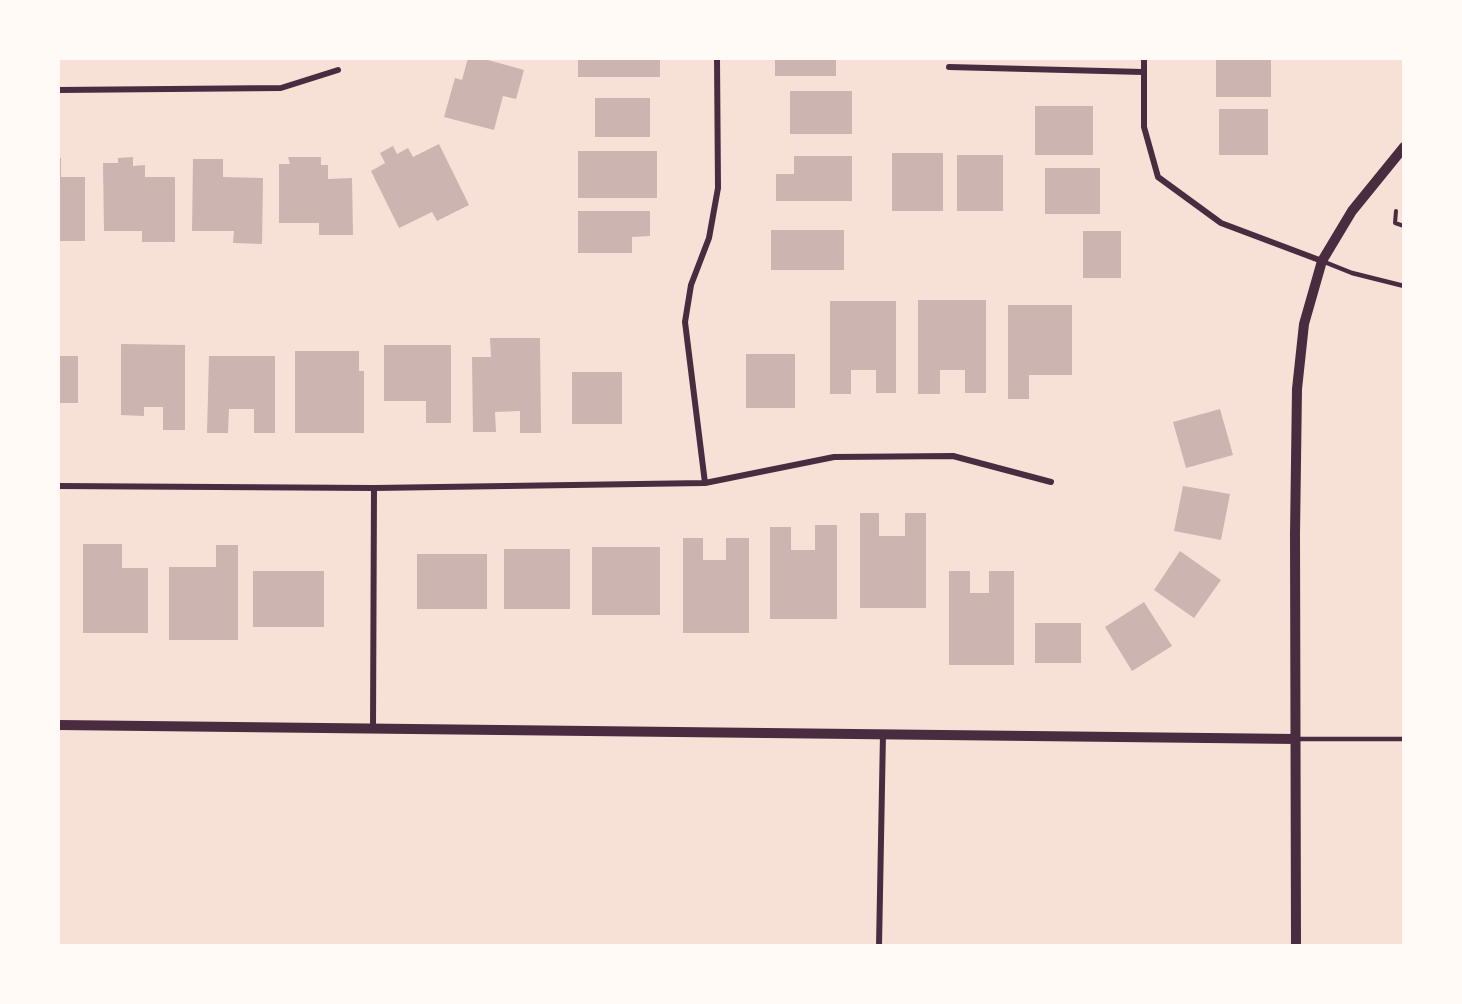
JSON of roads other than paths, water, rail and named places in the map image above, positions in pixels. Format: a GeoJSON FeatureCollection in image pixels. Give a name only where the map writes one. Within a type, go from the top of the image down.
{"type":"FeatureCollection","features":[{"type":"Feature","properties":{"kind":"street"},"geometry":{"type":"LineString","coordinates":[[705,483],[685,322],[691,285],[709,238],[718,188],[717,58]]}},
{"type":"Feature","properties":{"kind":"street"},"geometry":{"type":"LineString","coordinates":[[1144,58],[1144,127],[1158,177],[1221,223],[1322,261]]}},
{"type":"Feature","properties":{"kind":"street"},"geometry":{"type":"LineString","coordinates":[[949,67],[1143,72]]}},
{"type":"Feature","properties":{"kind":"street"},"geometry":{"type":"LineString","coordinates":[[58,90],[280,88],[338,70]]}},
{"type":"Feature","properties":{"kind":"street"},"geometry":{"type":"LineString","coordinates":[[1296,945],[1297,389],[1304,324],[1322,261],[1352,211],[1404,147]]}},
{"type":"Feature","properties":{"kind":"street"},"geometry":{"type":"LineString","coordinates":[[58,486],[374,488],[705,483],[834,457],[941,456],[953,456],[1051,482]]}},
{"type":"Feature","properties":{"kind":"street"},"geometry":{"type":"LineString","coordinates":[[373,728],[374,488]]}},
{"type":"Feature","properties":{"kind":"street"},"geometry":{"type":"LineString","coordinates":[[58,725],[1296,739]]}},
{"type":"Feature","properties":{"kind":"street"},"geometry":{"type":"LineString","coordinates":[[879,945],[883,734]]}},
{"type":"Feature","properties":{"kind":"lane"},"geometry":{"type":"LineString","coordinates":[[1322,261],[1352,273],[1404,286]]}},
{"type":"Feature","properties":{"kind":"lane"},"geometry":{"type":"LineString","coordinates":[[1296,739],[1404,739]]}}]}
